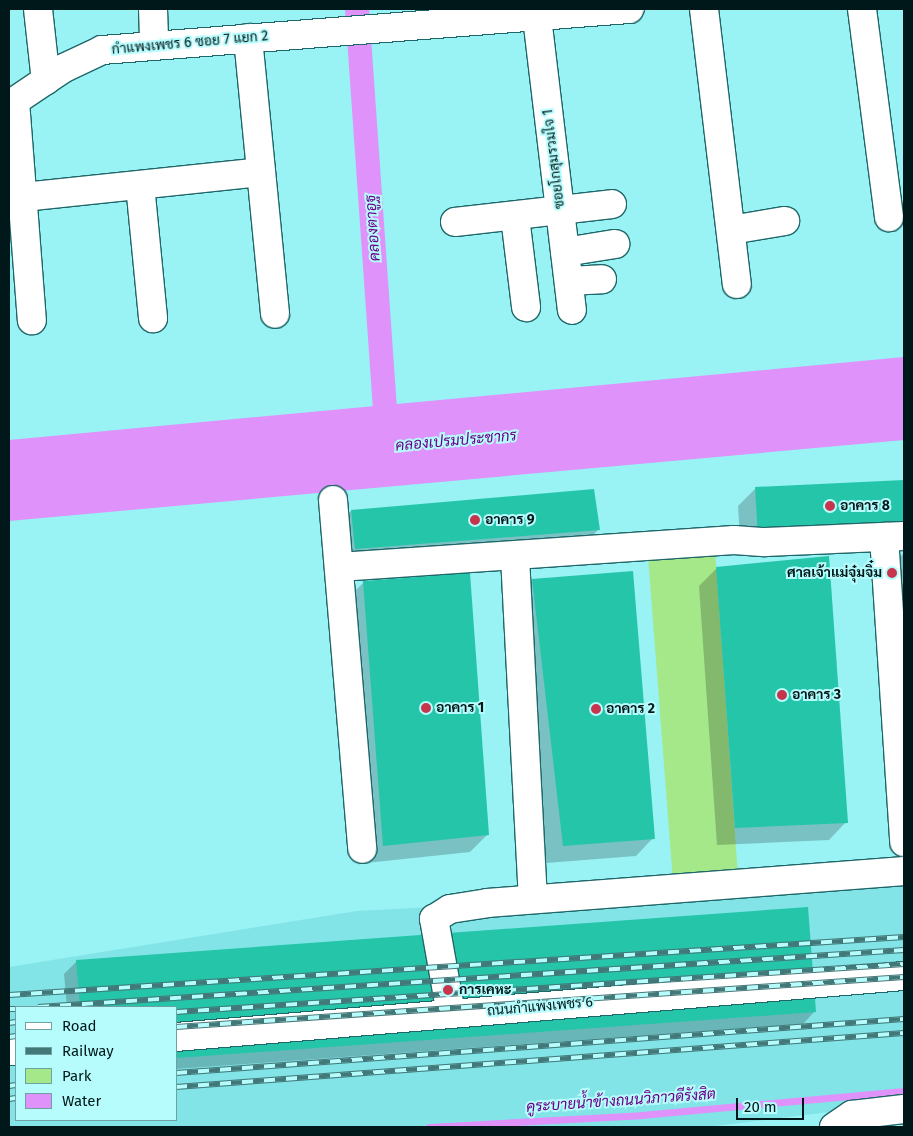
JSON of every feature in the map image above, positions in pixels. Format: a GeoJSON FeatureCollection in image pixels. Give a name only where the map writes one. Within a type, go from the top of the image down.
{"type":"FeatureCollection","features":[{"type":"Feature","properties":{"kind":"street"},"geometry":{"type":"LineString","coordinates":[[38,9],[46,81]]}},
{"type":"Feature","properties":{"kind":"street"},"geometry":{"type":"LineString","coordinates":[[153,9],[154,46]]}},
{"type":"Feature","properties":{"kind":"street","name":"กำแพงเพชร 6 ซอย 7 แยก 2"},"geometry":{"type":"LineString","coordinates":[[12,103],[71,64],[102,50],[386,28],[537,12],[629,9]]}},
{"type":"Feature","properties":{"kind":"street"},"geometry":{"type":"LineString","coordinates":[[704,9],[737,284]]}},
{"type":"Feature","properties":{"kind":"street"},"geometry":{"type":"LineString","coordinates":[[862,9],[889,217]]}},
{"type":"Feature","properties":{"kind":"street","name":"ซอยโกสุมรวมใจ 1"},"geometry":{"type":"LineString","coordinates":[[537,12],[572,310]]}},
{"type":"Feature","properties":{"kind":"street"},"geometry":{"type":"LineString","coordinates":[[248,38],[275,314]]}},
{"type":"Feature","properties":{"kind":"street"},"geometry":{"type":"LineString","coordinates":[[12,103],[24,197],[32,320]]}},
{"type":"Feature","properties":{"kind":"street"},"geometry":{"type":"LineString","coordinates":[[24,197],[262,172]]}},
{"type":"Feature","properties":{"kind":"street"},"geometry":{"type":"LineString","coordinates":[[140,185],[153,318]]}},
{"type":"Feature","properties":{"kind":"street"},"geometry":{"type":"LineString","coordinates":[[456,222],[561,212],[612,204]]}},
{"type":"Feature","properties":{"kind":"street"},"geometry":{"type":"LineString","coordinates":[[515,217],[526,306]]}},
{"type":"Feature","properties":{"kind":"street"},"geometry":{"type":"LineString","coordinates":[[731,230],[785,221]]}},
{"type":"Feature","properties":{"kind":"street"},"geometry":{"type":"LineString","coordinates":[[565,252],[615,244]]}},
{"type":"Feature","properties":{"kind":"street"},"geometry":{"type":"LineString","coordinates":[[569,281],[602,279]]}},
{"type":"Feature","properties":{"kind":"street"},"geometry":{"type":"LineString","coordinates":[[334,500],[362,849]]}},
{"type":"Feature","properties":{"kind":"street"},"geometry":{"type":"LineString","coordinates":[[339,567],[515,557],[734,540],[765,542],[894,536],[904,842]]}},
{"type":"Feature","properties":{"kind":"street"},"geometry":{"type":"LineString","coordinates":[[515,557],[533,899]]}},
{"type":"Feature","properties":{"kind":"street"},"geometry":{"type":"LineString","coordinates":[[451,1014],[434,919],[450,909],[475,904],[533,899],[904,871]]}},
{"type":"Feature","properties":{"kind":"street","name":"ถนนกำแพงเพชร 6"},"geometry":{"type":"LineString","coordinates":[[178,1037],[904,976]]}},
{"type":"Feature","properties":{"kind":"street"},"geometry":{"type":"LineString","coordinates":[[834,1127],[852,1115],[904,1109]]}},
{"type":"Feature","properties":{"kind":"shaded area"},"geometry":{"type":"Polygon","coordinates":[[[904,882],[904,1103],[707,1127],[9,1127],[9,967],[357,911],[904,882]]]}},
{"type":"Feature","properties":{"kind":"green space"},"geometry":{"type":"Polygon","coordinates":[[[715,550],[738,876],[673,882],[648,556],[715,550]]]}},
{"type":"Feature","properties":{"kind":"water","name":"คลองเปรมประชากร"},"geometry":{"type":"Polygon","coordinates":[[[904,357],[904,440],[9,521],[9,440],[904,357]]]}},
{"type":"Feature","properties":{"kind":"building","name":"อาคาร 8"},"geometry":{"type":"Polygon","coordinates":[[[904,480],[904,525],[758,538],[755,487],[904,480]]]}},
{"type":"Feature","properties":{"kind":"building","name":"อาคาร 9"},"geometry":{"type":"Polygon","coordinates":[[[594,489],[600,530],[355,549],[351,510],[594,489]]]}},
{"type":"Feature","properties":{"kind":"building","name":"อาคาร 3"},"geometry":{"type":"Polygon","coordinates":[[[829,556],[848,823],[735,828],[716,567],[829,556]]]}},
{"type":"Feature","properties":{"kind":"building","name":"อาคาร 2"},"geometry":{"type":"Polygon","coordinates":[[[633,571],[655,839],[563,846],[532,579],[633,571]]]}},
{"type":"Feature","properties":{"kind":"building","name":"อาคาร 1"},"geometry":{"type":"Polygon","coordinates":[[[470,573],[489,835],[383,846],[363,581],[470,573]]]}},
{"type":"Feature","properties":{"kind":"building"},"geometry":{"type":"Polygon","coordinates":[[[808,907],[816,1012],[178,1058],[178,1006],[80,1006],[76,960],[808,907]]]}},
{"type":"Feature","properties":{"kind":"waterway","name":"คลองตาอูฐ"},"geometry":{"type":"LineString","coordinates":[[357,9],[387,436]]}},
{"type":"Feature","properties":{"kind":"waterway","name":"คูระบายน้ำข้างถนนวิภาวดีรังสิต"},"geometry":{"type":"LineString","coordinates":[[429,1127],[641,1115],[904,1091]]}},
{"type":"Feature","properties":{"kind":"railway"},"geometry":{"type":"LineString","coordinates":[[9,995],[904,937]]}},
{"type":"Feature","properties":{"kind":"railway"},"geometry":{"type":"LineString","coordinates":[[53,1006],[904,950]]}},
{"type":"Feature","properties":{"kind":"railway"},"geometry":{"type":"LineString","coordinates":[[178,1012],[904,964]]}},
{"type":"Feature","properties":{"kind":"railway"},"geometry":{"type":"LineString","coordinates":[[178,1027],[904,977]]}},
{"type":"Feature","properties":{"kind":"railway"},"geometry":{"type":"LineString","coordinates":[[9,1009],[15,1009]]}},
{"type":"Feature","properties":{"kind":"railway"},"geometry":{"type":"LineString","coordinates":[[178,1073],[904,1019]]}},
{"type":"Feature","properties":{"kind":"railway"},"geometry":{"type":"LineString","coordinates":[[9,1023],[15,1022]]}},
{"type":"Feature","properties":{"kind":"railway"},"geometry":{"type":"LineString","coordinates":[[178,1087],[904,1033]]}},
{"type":"Feature","properties":{"kind":"railway"},"geometry":{"type":"LineString","coordinates":[[9,1037],[15,1036]]}},
{"type":"Feature","properties":{"kind":"railway"},"geometry":{"type":"LineString","coordinates":[[9,1086],[15,1085]]}},
{"type":"Feature","properties":{"kind":"railway"},"geometry":{"type":"LineString","coordinates":[[9,1099],[15,1098]]}},
{"type":"Feature","properties":{"kind":"place","name":"อาคาร 8"},"geometry":{"type":"Point","coordinates":[830,506]}},
{"type":"Feature","properties":{"kind":"place","name":"อาคาร 9"},"geometry":{"type":"Point","coordinates":[475,520]}},
{"type":"Feature","properties":{"kind":"place","name":"ศาลเจ้าแม่จุ๋มจิ๋ม"},"geometry":{"type":"Point","coordinates":[892,573]}},
{"type":"Feature","properties":{"kind":"place","name":"อาคาร 3"},"geometry":{"type":"Point","coordinates":[782,695]}},
{"type":"Feature","properties":{"kind":"place","name":"อาคาร 1"},"geometry":{"type":"Point","coordinates":[426,708]}},
{"type":"Feature","properties":{"kind":"place","name":"อาคาร 2"},"geometry":{"type":"Point","coordinates":[596,709]}},
{"type":"Feature","properties":{"kind":"place","name":"การเคหะ"},"geometry":{"type":"Point","coordinates":[448,990]}}]}
